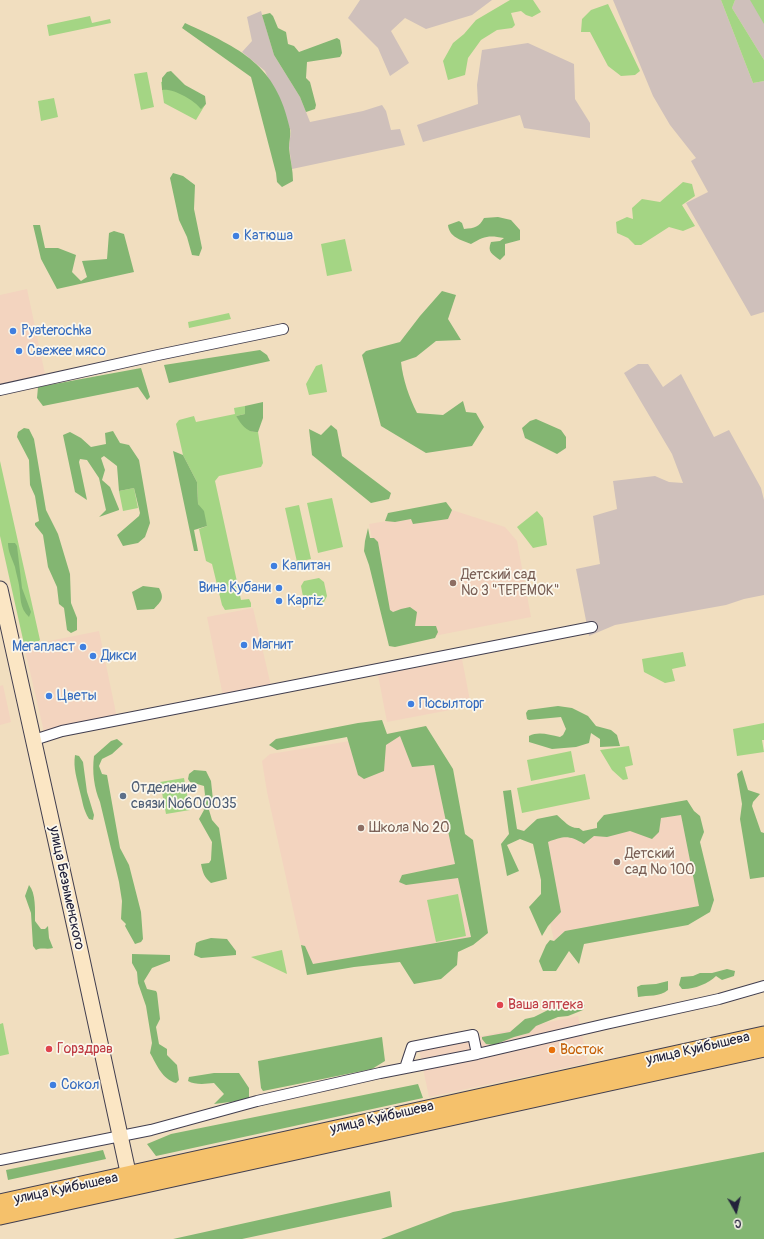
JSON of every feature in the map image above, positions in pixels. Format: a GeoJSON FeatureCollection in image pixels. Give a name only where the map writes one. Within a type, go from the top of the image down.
{"type":"FeatureCollection","features":[{"type":"Feature","properties":{"kind":"highway","name":"улица Куйбышева"},"geometry":{"type":"LineString","coordinates":[[0,1216],[130,1181],[764,1035]]}},
{"type":"Feature","properties":{"kind":"highway","name":"улица Куйбышева"},"geometry":{"type":"LineString","coordinates":[[0,1203],[130,1181],[764,1048]]}},
{"type":"Feature","properties":{"kind":"main road","name":"улица Безыменского"},"geometry":{"type":"LineString","coordinates":[[0,589],[130,1181]]}},
{"type":"Feature","properties":{"kind":"street"},"geometry":{"type":"LineString","coordinates":[[0,390],[283,329]]}},
{"type":"Feature","properties":{"kind":"street"},"geometry":{"type":"LineString","coordinates":[[34,740],[62,732],[592,627]]}},
{"type":"Feature","properties":{"kind":"street"},"geometry":{"type":"LineString","coordinates":[[0,1160],[150,1130],[257,1101],[405,1068],[477,1054],[719,999],[764,986]]}},
{"type":"Feature","properties":{"kind":"street"},"geometry":{"type":"LineString","coordinates":[[405,1068],[412,1048],[473,1035],[477,1054]]}},
{"type":"Feature","properties":{"kind":"shaded area"},"geometry":{"type":"Polygon","coordinates":[[[360,0],[492,0],[472,15],[426,29],[405,18],[391,31],[409,63],[390,76],[378,48],[348,18],[360,0]]]}},
{"type":"Feature","properties":{"kind":"shaded area"},"geometry":{"type":"Polygon","coordinates":[[[613,0],[721,0],[753,83],[764,81],[764,312],[751,316],[686,203],[708,192],[691,161],[696,158],[670,125],[653,96],[613,0]]]}},
{"type":"Feature","properties":{"kind":"shaded area"},"geometry":{"type":"Polygon","coordinates":[[[735,0],[764,0],[764,60],[732,8],[735,0]]]}},
{"type":"Feature","properties":{"kind":"shaded area"},"geometry":{"type":"Polygon","coordinates":[[[261,11],[274,55],[300,97],[310,122],[363,111],[382,105],[386,111],[391,130],[400,129],[405,145],[292,169],[289,146],[291,131],[265,71],[242,52],[252,41],[247,17],[261,11]]]}},
{"type":"Feature","properties":{"kind":"shaded area"},"geometry":{"type":"Polygon","coordinates":[[[528,43],[574,64],[575,99],[590,123],[590,138],[524,128],[520,115],[423,142],[417,125],[478,104],[477,85],[482,50],[528,43]]]}},
{"type":"Feature","properties":{"kind":"shaded area"},"geometry":{"type":"Polygon","coordinates":[[[27,289],[45,374],[0,384],[0,295],[27,289]]]}},
{"type":"Feature","properties":{"kind":"shaded area"},"geometry":{"type":"Polygon","coordinates":[[[638,364],[648,364],[663,387],[681,374],[714,437],[729,430],[761,488],[764,500],[764,595],[744,599],[726,605],[615,625],[589,636],[576,569],[600,564],[593,516],[617,509],[613,481],[655,476],[669,482],[683,483],[672,454],[624,373],[638,364]]]}},
{"type":"Feature","properties":{"kind":"shaded area","name":"Детский сад № 3 \"ТЕРЕМОК\""},"geometry":{"type":"Polygon","coordinates":[[[452,510],[505,527],[517,541],[531,617],[393,644],[369,524],[452,510]]]}},
{"type":"Feature","properties":{"kind":"shaded area"},"geometry":{"type":"Polygon","coordinates":[[[253,608],[271,686],[223,696],[207,617],[253,608]]]}},
{"type":"Feature","properties":{"kind":"shaded area"},"geometry":{"type":"Polygon","coordinates":[[[99,631],[117,718],[44,732],[24,646],[99,631]]]}},
{"type":"Feature","properties":{"kind":"shaded area"},"geometry":{"type":"Polygon","coordinates":[[[462,659],[471,706],[387,722],[378,675],[462,659]]]}},
{"type":"Feature","properties":{"kind":"shaded area"},"geometry":{"type":"Polygon","coordinates":[[[3,685],[11,722],[0,725],[0,686],[3,685]]]}},
{"type":"Feature","properties":{"kind":"shaded area","name":"Школа № 20"},"geometry":{"type":"Polygon","coordinates":[[[426,726],[471,940],[307,972],[267,792],[262,761],[270,754],[344,742],[426,726]]]}},
{"type":"Feature","properties":{"kind":"shaded area","name":"Детский сад № 100"},"geometry":{"type":"Polygon","coordinates":[[[686,806],[707,911],[554,941],[532,836],[579,828],[583,831],[597,828],[597,823],[686,806]]]}},
{"type":"Feature","properties":{"kind":"shaded area"},"geometry":{"type":"Polygon","coordinates":[[[578,1016],[588,1063],[429,1097],[419,1049],[578,1016]]]}},
{"type":"Feature","properties":{"kind":"green space"},"geometry":{"type":"Polygon","coordinates":[[[510,0],[533,0],[541,12],[532,17],[521,11],[511,13],[515,25],[512,28],[497,30],[481,40],[468,58],[465,75],[448,80],[443,61],[453,43],[464,34],[476,20],[510,0]]]}},
{"type":"Feature","properties":{"kind":"green space"},"geometry":{"type":"Polygon","coordinates":[[[721,0],[735,0],[732,8],[764,60],[764,81],[753,83],[721,0]]]}},
{"type":"Feature","properties":{"kind":"green space"},"geometry":{"type":"Polygon","coordinates":[[[750,0],[764,0],[764,24],[750,0]]]}},
{"type":"Feature","properties":{"kind":"green space"},"geometry":{"type":"Polygon","coordinates":[[[608,4],[640,71],[635,75],[621,76],[608,66],[590,32],[581,32],[582,19],[591,10],[608,4]]]}},
{"type":"Feature","properties":{"kind":"green space"},"geometry":{"type":"Polygon","coordinates":[[[270,13],[273,16],[278,28],[286,32],[288,44],[294,46],[299,52],[337,38],[340,40],[342,53],[340,57],[307,62],[306,78],[310,82],[316,105],[315,109],[306,112],[300,97],[274,55],[262,15],[270,13]]]}},
{"type":"Feature","properties":{"kind":"green space"},"geometry":{"type":"Polygon","coordinates":[[[90,16],[92,23],[110,19],[111,23],[49,36],[47,25],[90,16]]]}},
{"type":"Feature","properties":{"kind":"green space"},"geometry":{"type":"Polygon","coordinates":[[[185,23],[223,41],[253,61],[276,89],[284,107],[290,129],[289,148],[293,181],[282,187],[277,182],[251,77],[182,28],[185,23]]]}},
{"type":"Feature","properties":{"kind":"green space"},"geometry":{"type":"Polygon","coordinates":[[[171,71],[185,85],[205,96],[206,104],[201,109],[194,102],[183,95],[172,91],[162,90],[162,78],[167,72],[171,71]]]}},
{"type":"Feature","properties":{"kind":"green space"},"geometry":{"type":"Polygon","coordinates":[[[147,72],[154,107],[141,110],[134,74],[147,72]]]}},
{"type":"Feature","properties":{"kind":"green space"},"geometry":{"type":"Polygon","coordinates":[[[169,80],[205,105],[196,120],[164,103],[161,82],[169,80]]]}},
{"type":"Feature","properties":{"kind":"green space"},"geometry":{"type":"Polygon","coordinates":[[[54,98],[58,117],[41,121],[38,101],[54,98]]]}},
{"type":"Feature","properties":{"kind":"green space"},"geometry":{"type":"Polygon","coordinates":[[[173,173],[183,176],[195,185],[194,209],[202,248],[199,256],[192,255],[187,237],[179,220],[170,178],[173,173]]]}},
{"type":"Feature","properties":{"kind":"green space"},"geometry":{"type":"Polygon","coordinates":[[[683,182],[692,184],[695,196],[682,205],[695,226],[683,231],[669,227],[641,245],[635,245],[628,238],[617,233],[616,222],[627,217],[633,219],[632,208],[642,199],[660,202],[683,182]]]}},
{"type":"Feature","properties":{"kind":"green space"},"geometry":{"type":"Polygon","coordinates":[[[498,217],[511,220],[520,230],[520,240],[505,244],[505,255],[500,260],[490,251],[490,245],[491,242],[500,241],[504,238],[487,237],[471,244],[453,235],[448,225],[459,221],[462,223],[464,229],[471,228],[478,225],[484,218],[498,217]]]}},
{"type":"Feature","properties":{"kind":"green space"},"geometry":{"type":"Polygon","coordinates":[[[33,225],[40,225],[45,248],[58,248],[76,255],[72,272],[81,281],[87,277],[82,261],[107,259],[109,233],[114,231],[124,234],[134,272],[57,289],[41,259],[33,225]]]}},
{"type":"Feature","properties":{"kind":"green space"},"geometry":{"type":"Polygon","coordinates":[[[345,239],[352,271],[327,276],[321,244],[345,239]]]}},
{"type":"Feature","properties":{"kind":"green space"},"geometry":{"type":"Polygon","coordinates":[[[442,291],[456,295],[448,319],[461,340],[436,341],[416,357],[401,362],[403,375],[411,401],[417,413],[443,415],[463,401],[466,412],[476,413],[484,427],[472,446],[426,453],[381,426],[362,355],[366,351],[400,342],[442,291]]]}},
{"type":"Feature","properties":{"kind":"green space"},"geometry":{"type":"Polygon","coordinates":[[[229,313],[231,319],[189,328],[188,322],[229,313]]]}},
{"type":"Feature","properties":{"kind":"green space"},"geometry":{"type":"Polygon","coordinates":[[[260,350],[267,355],[270,361],[169,383],[164,365],[260,350]]]}},
{"type":"Feature","properties":{"kind":"green space"},"geometry":{"type":"Polygon","coordinates":[[[322,364],[327,392],[309,395],[306,384],[316,366],[322,364]]]}},
{"type":"Feature","properties":{"kind":"green space"},"geometry":{"type":"Polygon","coordinates":[[[141,368],[150,397],[147,400],[138,387],[43,406],[37,398],[38,387],[141,368]]]}},
{"type":"Feature","properties":{"kind":"green space"},"geometry":{"type":"Polygon","coordinates":[[[263,402],[263,418],[258,432],[251,431],[242,425],[236,416],[245,414],[245,406],[263,402]]]}},
{"type":"Feature","properties":{"kind":"green space"},"geometry":{"type":"Polygon","coordinates":[[[245,406],[245,414],[236,416],[248,429],[253,432],[258,432],[263,463],[261,467],[219,476],[215,481],[241,600],[249,599],[251,607],[225,610],[222,605],[212,564],[206,561],[199,529],[207,526],[198,504],[197,482],[183,455],[176,424],[179,420],[194,416],[196,422],[235,414],[234,408],[245,406]]]}},
{"type":"Feature","properties":{"kind":"green space"},"geometry":{"type":"Polygon","coordinates":[[[536,419],[561,430],[566,437],[566,448],[557,454],[525,438],[522,428],[530,421],[536,419]]]}},
{"type":"Feature","properties":{"kind":"green space"},"geometry":{"type":"Polygon","coordinates":[[[331,425],[337,430],[342,456],[391,493],[389,499],[371,503],[312,455],[309,429],[321,435],[331,425]]]}},
{"type":"Feature","properties":{"kind":"green space"},"geometry":{"type":"Polygon","coordinates":[[[24,428],[29,429],[34,439],[46,510],[58,534],[70,574],[71,603],[77,618],[77,630],[71,633],[67,630],[64,608],[59,604],[57,587],[48,567],[43,535],[35,525],[35,523],[39,521],[35,496],[30,485],[29,460],[17,437],[18,432],[24,428]]]}},
{"type":"Feature","properties":{"kind":"green space"},"geometry":{"type":"Polygon","coordinates":[[[113,431],[120,443],[129,445],[139,460],[150,523],[145,537],[138,543],[123,546],[117,535],[139,516],[140,513],[134,488],[119,491],[117,466],[104,456],[101,458],[105,470],[102,480],[110,487],[119,510],[99,517],[106,510],[99,478],[87,460],[80,459],[79,462],[87,500],[75,492],[63,435],[70,432],[81,438],[91,447],[106,444],[105,433],[113,431]]]}},
{"type":"Feature","properties":{"kind":"green space"},"geometry":{"type":"Polygon","coordinates":[[[173,451],[183,455],[197,482],[198,504],[204,511],[207,526],[194,530],[198,551],[194,551],[173,451]]]}},
{"type":"Feature","properties":{"kind":"green space"},"geometry":{"type":"Polygon","coordinates":[[[0,461],[40,640],[32,645],[24,644],[0,536],[0,461]]]}},
{"type":"Feature","properties":{"kind":"green space"},"geometry":{"type":"Polygon","coordinates":[[[134,488],[138,508],[123,511],[119,491],[134,488]]]}},
{"type":"Feature","properties":{"kind":"green space"},"geometry":{"type":"Polygon","coordinates":[[[332,498],[343,547],[318,553],[307,503],[332,498]]]}},
{"type":"Feature","properties":{"kind":"green space"},"geometry":{"type":"Polygon","coordinates":[[[446,502],[452,510],[448,519],[413,524],[411,519],[395,522],[385,521],[388,513],[446,502]]]}},
{"type":"Feature","properties":{"kind":"green space"},"geometry":{"type":"Polygon","coordinates":[[[299,505],[311,559],[297,562],[285,508],[299,505]]]}},
{"type":"Feature","properties":{"kind":"green space"},"geometry":{"type":"Polygon","coordinates":[[[537,511],[543,518],[547,545],[533,548],[517,527],[537,511]]]}},
{"type":"Feature","properties":{"kind":"green space"},"geometry":{"type":"Polygon","coordinates":[[[368,528],[370,538],[374,538],[378,542],[390,610],[393,612],[410,607],[417,612],[415,626],[436,626],[438,632],[435,638],[395,647],[389,646],[369,565],[364,551],[368,528]]]}},
{"type":"Feature","properties":{"kind":"green space"},"geometry":{"type":"Polygon","coordinates":[[[8,543],[15,543],[17,546],[22,588],[31,612],[29,617],[22,606],[18,580],[9,552],[8,543]]]}},
{"type":"Feature","properties":{"kind":"green space"},"geometry":{"type":"Polygon","coordinates":[[[319,578],[324,582],[327,596],[324,602],[310,605],[304,602],[301,586],[304,581],[319,578]]]}},
{"type":"Feature","properties":{"kind":"green space"},"geometry":{"type":"Polygon","coordinates":[[[143,586],[159,588],[161,592],[161,600],[154,609],[137,610],[132,592],[143,586]]]}},
{"type":"Feature","properties":{"kind":"green space"},"geometry":{"type":"Polygon","coordinates":[[[683,652],[686,666],[672,669],[675,681],[665,683],[644,672],[642,659],[683,652]]]}},
{"type":"Feature","properties":{"kind":"green space"},"geometry":{"type":"Polygon","coordinates":[[[558,706],[572,708],[588,716],[596,726],[611,730],[617,735],[620,746],[600,747],[600,739],[591,733],[589,743],[576,747],[552,749],[529,742],[529,736],[537,734],[560,737],[563,735],[566,729],[561,717],[527,719],[526,713],[528,710],[558,706]]]}},
{"type":"Feature","properties":{"kind":"green space"},"geometry":{"type":"Polygon","coordinates":[[[382,720],[387,734],[426,726],[453,769],[465,834],[473,840],[488,933],[473,945],[458,952],[457,965],[441,979],[414,984],[400,962],[354,967],[307,975],[301,945],[305,946],[313,964],[471,937],[458,878],[406,885],[399,882],[402,875],[455,864],[434,765],[412,767],[400,736],[386,745],[384,771],[364,779],[358,775],[347,737],[277,750],[269,745],[276,739],[358,723],[382,720]]]}},
{"type":"Feature","properties":{"kind":"green space"},"geometry":{"type":"Polygon","coordinates":[[[764,723],[764,740],[762,740],[764,752],[737,756],[733,729],[764,723]]]}},
{"type":"Feature","properties":{"kind":"green space"},"geometry":{"type":"Polygon","coordinates":[[[117,739],[123,744],[112,754],[102,759],[99,766],[102,774],[107,775],[120,848],[129,865],[141,912],[143,939],[141,942],[135,944],[125,926],[126,924],[121,919],[122,901],[119,882],[93,774],[94,756],[111,741],[117,739]]]}},
{"type":"Feature","properties":{"kind":"green space"},"geometry":{"type":"Polygon","coordinates":[[[629,746],[633,765],[625,767],[628,779],[623,780],[612,770],[600,750],[629,746]]]}},
{"type":"Feature","properties":{"kind":"green space"},"geometry":{"type":"Polygon","coordinates":[[[571,751],[575,772],[531,781],[527,760],[571,751]]]}},
{"type":"Feature","properties":{"kind":"green space"},"geometry":{"type":"Polygon","coordinates":[[[75,755],[79,756],[83,762],[87,792],[94,815],[93,820],[89,819],[83,806],[76,774],[75,755]]]}},
{"type":"Feature","properties":{"kind":"green space"},"geometry":{"type":"Polygon","coordinates":[[[194,770],[206,771],[211,781],[213,800],[209,810],[212,820],[219,828],[227,879],[211,883],[204,875],[201,864],[209,863],[211,860],[212,842],[199,819],[204,810],[202,805],[205,795],[204,786],[190,782],[188,779],[189,774],[194,770]]]}},
{"type":"Feature","properties":{"kind":"green space"},"geometry":{"type":"Polygon","coordinates":[[[742,770],[748,790],[760,794],[753,802],[752,806],[761,832],[764,833],[764,877],[750,879],[740,819],[742,804],[737,774],[742,770]]]}},
{"type":"Feature","properties":{"kind":"green space"},"geometry":{"type":"Polygon","coordinates":[[[585,774],[590,799],[522,813],[517,788],[585,774]]]}},
{"type":"Feature","properties":{"kind":"green space"},"geometry":{"type":"Polygon","coordinates":[[[184,778],[190,810],[166,814],[160,782],[184,778]]]}},
{"type":"Feature","properties":{"kind":"green space"},"geometry":{"type":"Polygon","coordinates":[[[511,790],[517,829],[524,831],[537,819],[557,815],[570,826],[579,828],[583,831],[597,828],[597,823],[604,815],[687,800],[694,811],[700,816],[704,832],[700,842],[714,900],[710,912],[688,925],[584,944],[579,964],[569,951],[556,971],[543,971],[539,961],[546,945],[550,940],[554,941],[565,931],[699,906],[681,815],[661,818],[659,832],[652,839],[630,831],[607,837],[594,836],[584,844],[566,837],[548,842],[561,912],[548,926],[542,936],[529,907],[541,894],[541,880],[533,844],[520,839],[507,845],[519,871],[507,876],[501,844],[509,834],[503,791],[511,790]]]}},
{"type":"Feature","properties":{"kind":"green space"},"geometry":{"type":"Polygon","coordinates":[[[29,885],[34,897],[35,921],[41,929],[45,929],[48,926],[49,938],[53,948],[36,950],[33,946],[31,913],[25,896],[29,885]]]}},
{"type":"Feature","properties":{"kind":"green space"},"geometry":{"type":"Polygon","coordinates":[[[458,894],[466,936],[436,942],[427,900],[458,894]]]}},
{"type":"Feature","properties":{"kind":"green space"},"geometry":{"type":"Polygon","coordinates":[[[211,938],[227,939],[236,951],[236,955],[201,958],[194,955],[196,943],[211,938]]]}},
{"type":"Feature","properties":{"kind":"green space"},"geometry":{"type":"Polygon","coordinates":[[[282,950],[287,974],[251,957],[282,950]]]}},
{"type":"Feature","properties":{"kind":"green space"},"geometry":{"type":"Polygon","coordinates":[[[132,954],[170,955],[170,961],[152,968],[144,981],[147,989],[156,991],[157,993],[160,1019],[156,1027],[159,1044],[167,1049],[167,1055],[177,1065],[179,1080],[176,1083],[163,1075],[150,1053],[152,1043],[146,1006],[138,983],[137,972],[132,963],[132,954]]]}},
{"type":"Feature","properties":{"kind":"green space"},"geometry":{"type":"Polygon","coordinates":[[[727,969],[735,971],[734,976],[722,980],[716,976],[704,984],[690,989],[682,989],[679,985],[681,977],[693,976],[700,973],[712,973],[727,969]]]}},
{"type":"Feature","properties":{"kind":"green space"},"geometry":{"type":"Polygon","coordinates":[[[668,981],[668,990],[665,992],[658,995],[638,997],[637,987],[641,985],[656,984],[668,981]]]}},
{"type":"Feature","properties":{"kind":"green space"},"geometry":{"type":"Polygon","coordinates":[[[581,1003],[585,1005],[583,1010],[568,1016],[558,1017],[536,1026],[529,1033],[494,1045],[486,1044],[482,1039],[482,1037],[510,1032],[525,1019],[534,1017],[554,1007],[564,1008],[568,1005],[581,1003]]]}},
{"type":"Feature","properties":{"kind":"green space"},"geometry":{"type":"Polygon","coordinates":[[[3,1023],[9,1054],[0,1056],[0,1024],[3,1023]]]}},
{"type":"Feature","properties":{"kind":"green space"},"geometry":{"type":"Polygon","coordinates":[[[382,1037],[385,1061],[372,1069],[263,1091],[261,1088],[258,1061],[382,1037]]]}},
{"type":"Feature","properties":{"kind":"green space"},"geometry":{"type":"Polygon","coordinates":[[[214,1073],[239,1073],[249,1088],[249,1098],[246,1100],[214,1104],[224,1094],[214,1083],[197,1084],[188,1081],[189,1077],[214,1073]]]}},
{"type":"Feature","properties":{"kind":"green space"},"geometry":{"type":"Polygon","coordinates":[[[418,1084],[423,1098],[156,1156],[147,1144],[171,1134],[418,1084]]]}},
{"type":"Feature","properties":{"kind":"green space"},"geometry":{"type":"Polygon","coordinates":[[[103,1150],[106,1159],[8,1180],[6,1170],[103,1150]]]}},
{"type":"Feature","properties":{"kind":"green space"},"geometry":{"type":"Polygon","coordinates":[[[764,1152],[764,1239],[381,1239],[453,1212],[764,1152]]]}},
{"type":"Feature","properties":{"kind":"green space"},"geometry":{"type":"Polygon","coordinates":[[[390,1191],[392,1207],[242,1239],[173,1239],[390,1191]]]}},
{"type":"Feature","properties":{"kind":"place","name":"Катюша"},"geometry":{"type":"Point","coordinates":[236,236]}},
{"type":"Feature","properties":{"kind":"place","name":"Pyaterochka"},"geometry":{"type":"Point","coordinates":[13,331]}},
{"type":"Feature","properties":{"kind":"place","name":"Свежее мясо"},"geometry":{"type":"Point","coordinates":[19,351]}},
{"type":"Feature","properties":{"kind":"place","name":"Капитан"},"geometry":{"type":"Point","coordinates":[274,566]}},
{"type":"Feature","properties":{"kind":"place","name":"Детский сад № 3 \"ТЕРЕМОК\""},"geometry":{"type":"Point","coordinates":[453,583]}},
{"type":"Feature","properties":{"kind":"place","name":"Вина Кубани"},"geometry":{"type":"Point","coordinates":[279,588]}},
{"type":"Feature","properties":{"kind":"place","name":"Kapriz"},"geometry":{"type":"Point","coordinates":[279,601]}},
{"type":"Feature","properties":{"kind":"place","name":"Магнит"},"geometry":{"type":"Point","coordinates":[244,645]}},
{"type":"Feature","properties":{"kind":"place","name":"Мегапласт"},"geometry":{"type":"Point","coordinates":[83,647]}},
{"type":"Feature","properties":{"kind":"place","name":"Дикси"},"geometry":{"type":"Point","coordinates":[93,656]}},
{"type":"Feature","properties":{"kind":"place","name":"Цветы"},"geometry":{"type":"Point","coordinates":[49,696]}},
{"type":"Feature","properties":{"kind":"place","name":"Посылторг"},"geometry":{"type":"Point","coordinates":[411,704]}},
{"type":"Feature","properties":{"kind":"place","name":"Отделение связи №600035"},"geometry":{"type":"Point","coordinates":[123,796]}},
{"type":"Feature","properties":{"kind":"place","name":"Школа № 20"},"geometry":{"type":"Point","coordinates":[361,828]}},
{"type":"Feature","properties":{"kind":"place","name":"Детский сад № 100"},"geometry":{"type":"Point","coordinates":[617,862]}},
{"type":"Feature","properties":{"kind":"place","name":"Ваша аптека"},"geometry":{"type":"Point","coordinates":[500,1005]}},
{"type":"Feature","properties":{"kind":"place","name":"Горздрав"},"geometry":{"type":"Point","coordinates":[49,1049]}},
{"type":"Feature","properties":{"kind":"place","name":"Восток"},"geometry":{"type":"Point","coordinates":[552,1050]}},
{"type":"Feature","properties":{"kind":"place","name":"Сокол"},"geometry":{"type":"Point","coordinates":[53,1085]}}]}
